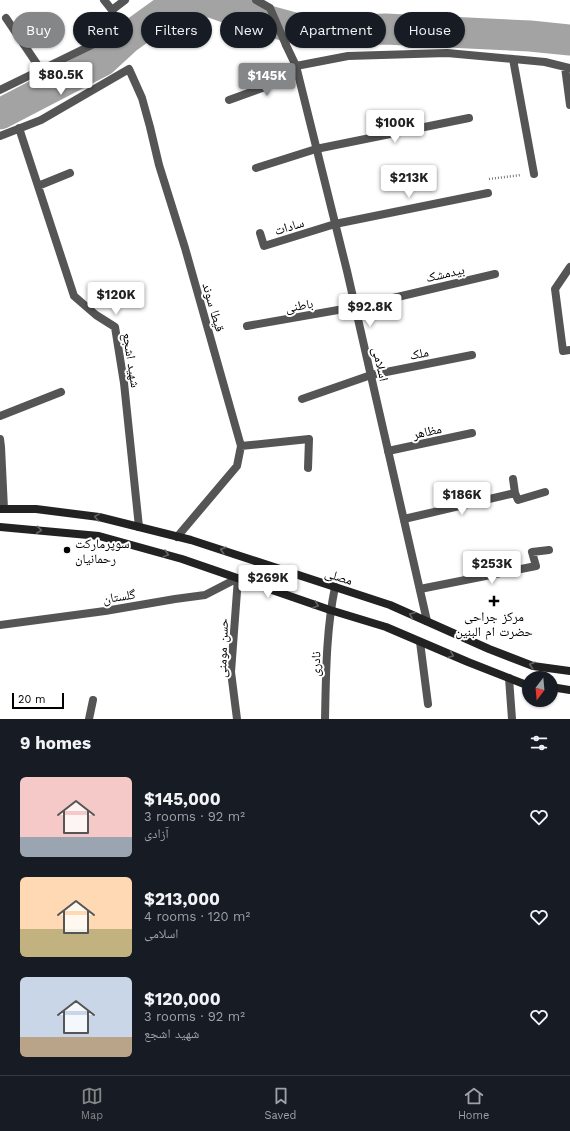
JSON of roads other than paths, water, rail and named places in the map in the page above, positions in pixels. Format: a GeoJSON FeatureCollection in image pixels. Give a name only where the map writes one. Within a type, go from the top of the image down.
{"type":"FeatureCollection","features":[{"type":"Feature","properties":{"kind":"main road","name":"مصلی"},"geometry":{"type":"LineString","coordinates":[[2,509],[36,509],[99,517],[177,536],[390,606],[489,649],[533,666],[570,671]]}},
{"type":"Feature","properties":{"kind":"main road"},"geometry":{"type":"LineString","coordinates":[[0,527],[99,536],[182,559],[330,610],[386,627],[522,683]]}},
{"type":"Feature","properties":{"kind":"main road"},"geometry":{"type":"LineString","coordinates":[[558,688],[570,690]]}},
{"type":"Feature","properties":{"kind":"street"},"geometry":{"type":"LineString","coordinates":[[0,90],[98,42],[112,31],[116,20],[112,10],[104,0]]}},
{"type":"Feature","properties":{"kind":"street"},"geometry":{"type":"LineString","coordinates":[[112,10],[125,0]]}},
{"type":"Feature","properties":{"kind":"street","name":"اسلامی"},"geometry":{"type":"LineString","coordinates":[[256,0],[270,8],[296,66],[355,307],[427,622]]}},
{"type":"Feature","properties":{"kind":"street"},"geometry":{"type":"LineString","coordinates":[[6,18],[41,70]]}},
{"type":"Feature","properties":{"kind":"street"},"geometry":{"type":"LineString","coordinates":[[296,66],[348,56],[447,53],[546,62],[568,68],[570,105]]}},
{"type":"Feature","properties":{"kind":"street"},"geometry":{"type":"LineString","coordinates":[[513,59],[534,174]]}},
{"type":"Feature","properties":{"kind":"street","name":"قیطا سوند"},"geometry":{"type":"LineString","coordinates":[[19,128],[41,120],[129,69],[142,98],[159,165],[185,248],[240,446],[237,466],[177,536]]}},
{"type":"Feature","properties":{"kind":"street"},"geometry":{"type":"LineString","coordinates":[[229,100],[298,75]]}},
{"type":"Feature","properties":{"kind":"street"},"geometry":{"type":"LineString","coordinates":[[256,168],[316,149],[469,118]]}},
{"type":"Feature","properties":{"kind":"street"},"geometry":{"type":"LineString","coordinates":[[0,136],[19,128]]}},
{"type":"Feature","properties":{"kind":"street","name":"شهید اشجع"},"geometry":{"type":"LineString","coordinates":[[19,128],[74,296],[96,315],[115,327],[124,383],[139,527]]}},
{"type":"Feature","properties":{"kind":"street"},"geometry":{"type":"LineString","coordinates":[[38,186],[70,173]]}},
{"type":"Feature","properties":{"kind":"street"},"geometry":{"type":"LineString","coordinates":[[335,224],[488,193]]}},
{"type":"Feature","properties":{"kind":"street","name":"سادات"},"geometry":{"type":"LineString","coordinates":[[260,233],[264,246],[335,224]]}},
{"type":"Feature","properties":{"kind":"street"},"geometry":{"type":"LineString","coordinates":[[570,267],[555,289],[563,351],[570,350]]}},
{"type":"Feature","properties":{"kind":"street","name":"بیدمشک"},"geometry":{"type":"LineString","coordinates":[[355,307],[495,274]]}},
{"type":"Feature","properties":{"kind":"street","name":"باطنی"},"geometry":{"type":"LineString","coordinates":[[247,326],[355,307]]}},
{"type":"Feature","properties":{"kind":"street","name":"ملک"},"geometry":{"type":"LineString","coordinates":[[302,399],[371,375],[472,355]]}},
{"type":"Feature","properties":{"kind":"street"},"geometry":{"type":"LineString","coordinates":[[0,416],[61,392]]}},
{"type":"Feature","properties":{"kind":"street","name":"مظاهر"},"geometry":{"type":"LineString","coordinates":[[388,451],[472,433]]}},
{"type":"Feature","properties":{"kind":"street"},"geometry":{"type":"LineString","coordinates":[[240,446],[309,439],[308,468]]}},
{"type":"Feature","properties":{"kind":"street"},"geometry":{"type":"LineString","coordinates":[[0,444],[2,509]]}},
{"type":"Feature","properties":{"kind":"street"},"geometry":{"type":"LineString","coordinates":[[513,479],[515,493],[518,500],[545,492]]}},
{"type":"Feature","properties":{"kind":"street"},"geometry":{"type":"LineString","coordinates":[[404,519],[515,493]]}},
{"type":"Feature","properties":{"kind":"street"},"geometry":{"type":"LineString","coordinates":[[420,589],[536,566],[532,552],[549,550]]}},
{"type":"Feature","properties":{"kind":"street","name":"گلستان"},"geometry":{"type":"LineString","coordinates":[[0,625],[205,595],[238,578]]}},
{"type":"Feature","properties":{"kind":"street","name":"حسن مومنی"},"geometry":{"type":"LineString","coordinates":[[238,578],[231,672],[238,719]]}},
{"type":"Feature","properties":{"kind":"street","name":"نادری"},"geometry":{"type":"LineString","coordinates":[[325,719],[327,648],[330,610],[335,588]]}},
{"type":"Feature","properties":{"kind":"street"},"geometry":{"type":"LineString","coordinates":[[420,642],[428,704]]}},
{"type":"Feature","properties":{"kind":"street"},"geometry":{"type":"LineString","coordinates":[[509,678],[512,719]]}},
{"type":"Feature","properties":{"kind":"street"},"geometry":{"type":"LineString","coordinates":[[89,719],[93,700]]}},
{"type":"Feature","properties":{"kind":"waterway"},"geometry":{"type":"LineString","coordinates":[[0,114],[102,61],[126,39],[162,13],[191,0]]}},
{"type":"Feature","properties":{"kind":"waterway"},"geometry":{"type":"LineString","coordinates":[[205,0],[250,16],[309,32],[385,29],[530,36],[570,40]]}},
{"type":"Feature","properties":{"kind":"place","name":"سوپرمارکت رحمانیان"},"geometry":{"type":"Point","coordinates":[67,550]}},
{"type":"Feature","properties":{"kind":"place","name":"مرکز جراحی حضرت ام البنین"},"geometry":{"type":"Point","coordinates":[494,601]}}]}
